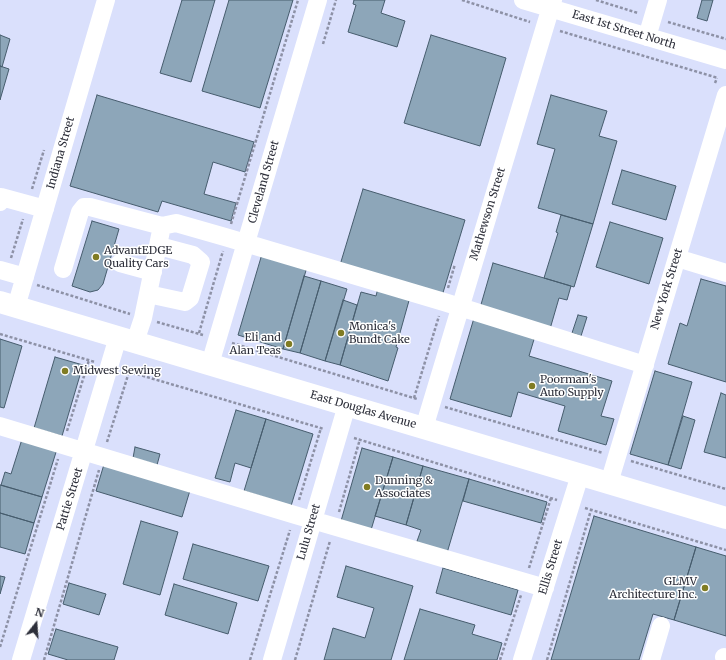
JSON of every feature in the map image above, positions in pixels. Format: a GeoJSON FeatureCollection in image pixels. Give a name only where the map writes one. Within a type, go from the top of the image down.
{"type":"FeatureCollection","features":[{"type":"Feature","properties":{"kind":"main road","name":"East Douglas Avenue"},"geometry":{"type":"LineString","coordinates":[[8,305],[127,339],[726,518]]}},
{"type":"Feature","properties":{"kind":"street","name":"Indiana Street"},"geometry":{"type":"LineString","coordinates":[[8,305],[24,279],[106,0]]}},
{"type":"Feature","properties":{"kind":"street","name":"Cleveland Street"},"geometry":{"type":"LineString","coordinates":[[210,364],[318,0]]}},
{"type":"Feature","properties":{"kind":"street","name":"East 1st Street North"},"geometry":{"type":"LineString","coordinates":[[523,0],[551,4],[647,37],[726,60]]}},
{"type":"Feature","properties":{"kind":"street"},"geometry":{"type":"LineString","coordinates":[[647,37],[658,0]]}},
{"type":"Feature","properties":{"kind":"street","name":"Mathewson Street"},"geometry":{"type":"LineString","coordinates":[[424,428],[551,4]]}},
{"type":"Feature","properties":{"kind":"street","name":"New York Street"},"geometry":{"type":"LineString","coordinates":[[609,483],[677,258],[724,87]]}},
{"type":"Feature","properties":{"kind":"street"},"geometry":{"type":"LineString","coordinates":[[0,202],[1,197],[45,209]]}},
{"type":"Feature","properties":{"kind":"street"},"geometry":{"type":"LineString","coordinates":[[63,269],[80,212],[84,207],[90,207],[162,226],[176,223],[460,307],[645,365]]}},
{"type":"Feature","properties":{"kind":"street","name":"Pattie Street"},"geometry":{"type":"LineString","coordinates":[[21,660],[109,366],[142,318],[159,246],[162,226]]}},
{"type":"Feature","properties":{"kind":"street"},"geometry":{"type":"LineString","coordinates":[[148,294],[185,302],[190,298],[201,262],[193,256],[159,246]]}},
{"type":"Feature","properties":{"kind":"street"},"geometry":{"type":"LineString","coordinates":[[677,258],[726,273]]}},
{"type":"Feature","properties":{"kind":"street"},"geometry":{"type":"LineString","coordinates":[[120,263],[152,272]]}},
{"type":"Feature","properties":{"kind":"street"},"geometry":{"type":"LineString","coordinates":[[0,270],[24,279]]}},
{"type":"Feature","properties":{"kind":"street","name":"Lulu Street"},"geometry":{"type":"LineString","coordinates":[[272,660],[347,405]]}},
{"type":"Feature","properties":{"kind":"street"},"geometry":{"type":"LineString","coordinates":[[0,426],[544,588]]}},
{"type":"Feature","properties":{"kind":"street","name":"Ellis Street"},"geometry":{"type":"LineString","coordinates":[[522,660],[580,474]]}},
{"type":"Feature","properties":{"kind":"street"},"geometry":{"type":"LineString","coordinates":[[651,660],[661,626]]}},
{"type":"Feature","properties":{"kind":"path"},"geometry":{"type":"LineString","coordinates":[[199,333],[298,0]]}},
{"type":"Feature","properties":{"kind":"path"},"geometry":{"type":"LineString","coordinates":[[462,0],[545,26],[724,87]]}},
{"type":"Feature","properties":{"kind":"path"},"geometry":{"type":"LineString","coordinates":[[24,279],[142,318],[199,333],[431,403],[726,489]]}},
{"type":"Feature","properties":{"kind":"path"},"geometry":{"type":"LineString","coordinates":[[0,334],[360,439],[726,550]]}},
{"type":"Feature","properties":{"kind":"path"},"geometry":{"type":"LineString","coordinates":[[0,648],[88,360]]}},
{"type":"Feature","properties":{"kind":"path"},"geometry":{"type":"LineString","coordinates":[[44,660],[103,456],[130,372]]}},
{"type":"Feature","properties":{"kind":"path"},"geometry":{"type":"LineString","coordinates":[[250,660],[321,428]]}},
{"type":"Feature","properties":{"kind":"path"},"geometry":{"type":"LineString","coordinates":[[295,660],[360,439]]}},
{"type":"Feature","properties":{"kind":"path"},"geometry":{"type":"LineString","coordinates":[[547,660],[591,510]]}},
{"type":"Feature","properties":{"kind":"building"},"geometry":{"type":"Polygon","coordinates":[[[182,0],[215,0],[191,82],[160,73],[182,0]]]}},
{"type":"Feature","properties":{"kind":"building"},"geometry":{"type":"Polygon","coordinates":[[[229,0],[293,0],[260,108],[202,91],[229,0]]]}},
{"type":"Feature","properties":{"kind":"building"},"geometry":{"type":"Polygon","coordinates":[[[354,0],[385,0],[381,13],[405,21],[397,47],[348,32],[356,5],[353,4],[354,0]]]}},
{"type":"Feature","properties":{"kind":"building"},"geometry":{"type":"Polygon","coordinates":[[[702,0],[713,0],[707,21],[697,18],[702,0]]]}},
{"type":"Feature","properties":{"kind":"building"},"geometry":{"type":"Polygon","coordinates":[[[0,35],[10,39],[2,67],[0,66],[0,35]]]}},
{"type":"Feature","properties":{"kind":"building"},"geometry":{"type":"Polygon","coordinates":[[[431,35],[506,58],[480,146],[404,123],[431,35]]]}},
{"type":"Feature","properties":{"kind":"building"},"geometry":{"type":"Polygon","coordinates":[[[0,66],[9,69],[0,100],[0,66]]]}},
{"type":"Feature","properties":{"kind":"building"},"geometry":{"type":"Polygon","coordinates":[[[97,95],[254,142],[245,172],[213,162],[204,194],[236,203],[231,221],[162,201],[158,212],[70,186],[97,95]]]}},
{"type":"Feature","properties":{"kind":"building"},"geometry":{"type":"Polygon","coordinates":[[[551,95],[607,111],[599,136],[617,141],[593,224],[538,208],[555,149],[537,144],[551,95]]]}},
{"type":"Feature","properties":{"kind":"building"},"geometry":{"type":"Polygon","coordinates":[[[622,170],[676,186],[666,220],[612,204],[622,170]]]}},
{"type":"Feature","properties":{"kind":"building"},"geometry":{"type":"Polygon","coordinates":[[[363,189],[465,220],[442,296],[340,265],[363,189]]]}},
{"type":"Feature","properties":{"kind":"building"},"geometry":{"type":"Polygon","coordinates":[[[561,215],[593,224],[574,287],[544,278],[558,233],[556,232],[561,215]]]}},
{"type":"Feature","properties":{"kind":"building","name":"AdvantEDGE Quality Cars"},"geometry":{"type":"Polygon","coordinates":[[[92,221],[119,229],[103,284],[98,290],[90,292],[72,286],[92,221]]]}},
{"type":"Feature","properties":{"kind":"building"},"geometry":{"type":"Polygon","coordinates":[[[610,222],[663,238],[649,284],[596,267],[610,222]]]}},
{"type":"Feature","properties":{"kind":"building"},"geometry":{"type":"Polygon","coordinates":[[[262,254],[307,267],[283,349],[238,335],[262,254]]]}},
{"type":"Feature","properties":{"kind":"building"},"geometry":{"type":"Polygon","coordinates":[[[493,263],[571,286],[567,300],[559,298],[550,329],[480,308],[493,263]]]}},
{"type":"Feature","properties":{"kind":"building"},"geometry":{"type":"Polygon","coordinates":[[[304,276],[321,281],[300,353],[283,349],[304,276]]]}},
{"type":"Feature","properties":{"kind":"building"},"geometry":{"type":"Polygon","coordinates":[[[701,279],[726,286],[726,382],[668,364],[680,323],[687,326],[701,279]]]}},
{"type":"Feature","properties":{"kind":"building"},"geometry":{"type":"Polygon","coordinates":[[[321,281],[347,289],[325,361],[300,353],[321,281]]]}},
{"type":"Feature","properties":{"kind":"building"},"geometry":{"type":"Polygon","coordinates":[[[378,288],[410,297],[396,347],[398,348],[388,381],[340,365],[361,292],[376,296],[378,288]]]}},
{"type":"Feature","properties":{"kind":"building","name":"Monica's Bundt Cake"},"geometry":{"type":"Polygon","coordinates":[[[343,300],[357,305],[340,365],[325,361],[343,300]]]}},
{"type":"Feature","properties":{"kind":"building"},"geometry":{"type":"Polygon","coordinates":[[[578,315],[587,317],[581,336],[572,333],[578,315]]]}},
{"type":"Feature","properties":{"kind":"building","name":"Poorman's Auto Supply"},"geometry":{"type":"Polygon","coordinates":[[[474,318],[535,336],[529,356],[612,381],[601,416],[614,419],[606,445],[558,431],[565,406],[518,392],[511,417],[450,399],[474,318]]]}},
{"type":"Feature","properties":{"kind":"building"},"geometry":{"type":"Polygon","coordinates":[[[0,339],[22,346],[4,408],[0,407],[0,339]]]}},
{"type":"Feature","properties":{"kind":"building"},"geometry":{"type":"Polygon","coordinates":[[[55,357],[83,365],[62,436],[34,428],[55,357]]]}},
{"type":"Feature","properties":{"kind":"building"},"geometry":{"type":"Polygon","coordinates":[[[655,371],[692,382],[668,465],[630,454],[655,371]]]}},
{"type":"Feature","properties":{"kind":"building"},"geometry":{"type":"Polygon","coordinates":[[[721,393],[726,395],[726,458],[704,452],[721,393]]]}},
{"type":"Feature","properties":{"kind":"building"},"geometry":{"type":"Polygon","coordinates":[[[236,410],[266,419],[251,468],[235,463],[230,482],[215,478],[236,410]]]}},
{"type":"Feature","properties":{"kind":"building"},"geometry":{"type":"Polygon","coordinates":[[[683,416],[695,420],[681,469],[668,465],[683,416]]]}},
{"type":"Feature","properties":{"kind":"building"},"geometry":{"type":"Polygon","coordinates":[[[266,419],[313,434],[291,506],[244,491],[266,419]]]}},
{"type":"Feature","properties":{"kind":"building"},"geometry":{"type":"Polygon","coordinates":[[[23,436],[57,449],[42,497],[1,485],[5,472],[11,474],[23,436]]]}},
{"type":"Feature","properties":{"kind":"building"},"geometry":{"type":"Polygon","coordinates":[[[135,447],[160,454],[157,465],[133,458],[135,447]]]}},
{"type":"Feature","properties":{"kind":"building","name":"Dunning & Associates"},"geometry":{"type":"Polygon","coordinates":[[[362,448],[393,457],[371,530],[341,521],[362,448]]]}},
{"type":"Feature","properties":{"kind":"building"},"geometry":{"type":"Polygon","coordinates":[[[393,457],[423,466],[406,525],[375,516],[393,457]]]}},
{"type":"Feature","properties":{"kind":"building"},"geometry":{"type":"Polygon","coordinates":[[[105,461],[191,487],[182,517],[96,491],[105,461]]]}},
{"type":"Feature","properties":{"kind":"building"},"geometry":{"type":"Polygon","coordinates":[[[423,466],[469,479],[447,553],[416,544],[421,530],[406,525],[423,466]]]}},
{"type":"Feature","properties":{"kind":"building"},"geometry":{"type":"Polygon","coordinates":[[[469,479],[547,502],[541,523],[463,501],[469,479]]]}},
{"type":"Feature","properties":{"kind":"building"},"geometry":{"type":"Polygon","coordinates":[[[0,485],[42,497],[34,523],[0,513],[0,485]]]}},
{"type":"Feature","properties":{"kind":"building"},"geometry":{"type":"Polygon","coordinates":[[[0,513],[34,523],[25,554],[0,547],[0,513]]]}},
{"type":"Feature","properties":{"kind":"building"},"geometry":{"type":"Polygon","coordinates":[[[594,516],[696,547],[674,620],[653,614],[639,660],[551,660],[594,516]]]}},
{"type":"Feature","properties":{"kind":"building"},"geometry":{"type":"Polygon","coordinates":[[[141,521],[178,532],[160,595],[123,584],[141,521]]]}},
{"type":"Feature","properties":{"kind":"building"},"geometry":{"type":"Polygon","coordinates":[[[193,544],[269,566],[258,601],[183,579],[193,544]]]}},
{"type":"Feature","properties":{"kind":"building","name":"GLMV Architecture Inc."},"geometry":{"type":"Polygon","coordinates":[[[696,547],[726,556],[726,636],[674,620],[696,547]]]}},
{"type":"Feature","properties":{"kind":"building"},"geometry":{"type":"Polygon","coordinates":[[[346,566],[413,586],[391,660],[324,660],[333,628],[365,638],[374,608],[337,597],[346,566]]]}},
{"type":"Feature","properties":{"kind":"building"},"geometry":{"type":"Polygon","coordinates":[[[443,568],[518,590],[511,615],[436,593],[443,568]]]}},
{"type":"Feature","properties":{"kind":"building"},"geometry":{"type":"Polygon","coordinates":[[[0,576],[5,577],[0,594],[0,576]]]}},
{"type":"Feature","properties":{"kind":"building"},"geometry":{"type":"Polygon","coordinates":[[[69,583],[106,594],[99,615],[63,604],[69,583]]]}},
{"type":"Feature","properties":{"kind":"building"},"geometry":{"type":"Polygon","coordinates":[[[174,584],[237,603],[228,634],[165,615],[174,584]]]}},
{"type":"Feature","properties":{"kind":"building"},"geometry":{"type":"Polygon","coordinates":[[[420,609],[475,625],[472,634],[502,643],[497,660],[404,660],[420,609]]]}},
{"type":"Feature","properties":{"kind":"building"},"geometry":{"type":"Polygon","coordinates":[[[56,629],[118,647],[114,660],[68,660],[48,654],[56,629]]]}},
{"type":"Feature","properties":{"kind":"place","name":"AdvantEDGE Quality Cars"},"geometry":{"type":"Point","coordinates":[96,257]}},
{"type":"Feature","properties":{"kind":"place","name":"Monica's Bundt Cake"},"geometry":{"type":"Point","coordinates":[341,333]}},
{"type":"Feature","properties":{"kind":"place","name":"Eli and Alan Teas"},"geometry":{"type":"Point","coordinates":[289,344]}},
{"type":"Feature","properties":{"kind":"place","name":"Midwest Sewing"},"geometry":{"type":"Point","coordinates":[65,371]}},
{"type":"Feature","properties":{"kind":"place","name":"Poorman's Auto Supply"},"geometry":{"type":"Point","coordinates":[532,386]}},
{"type":"Feature","properties":{"kind":"place","name":"Dunning & Associates"},"geometry":{"type":"Point","coordinates":[367,487]}},
{"type":"Feature","properties":{"kind":"place","name":"GLMV Architecture Inc."},"geometry":{"type":"Point","coordinates":[705,588]}}]}
